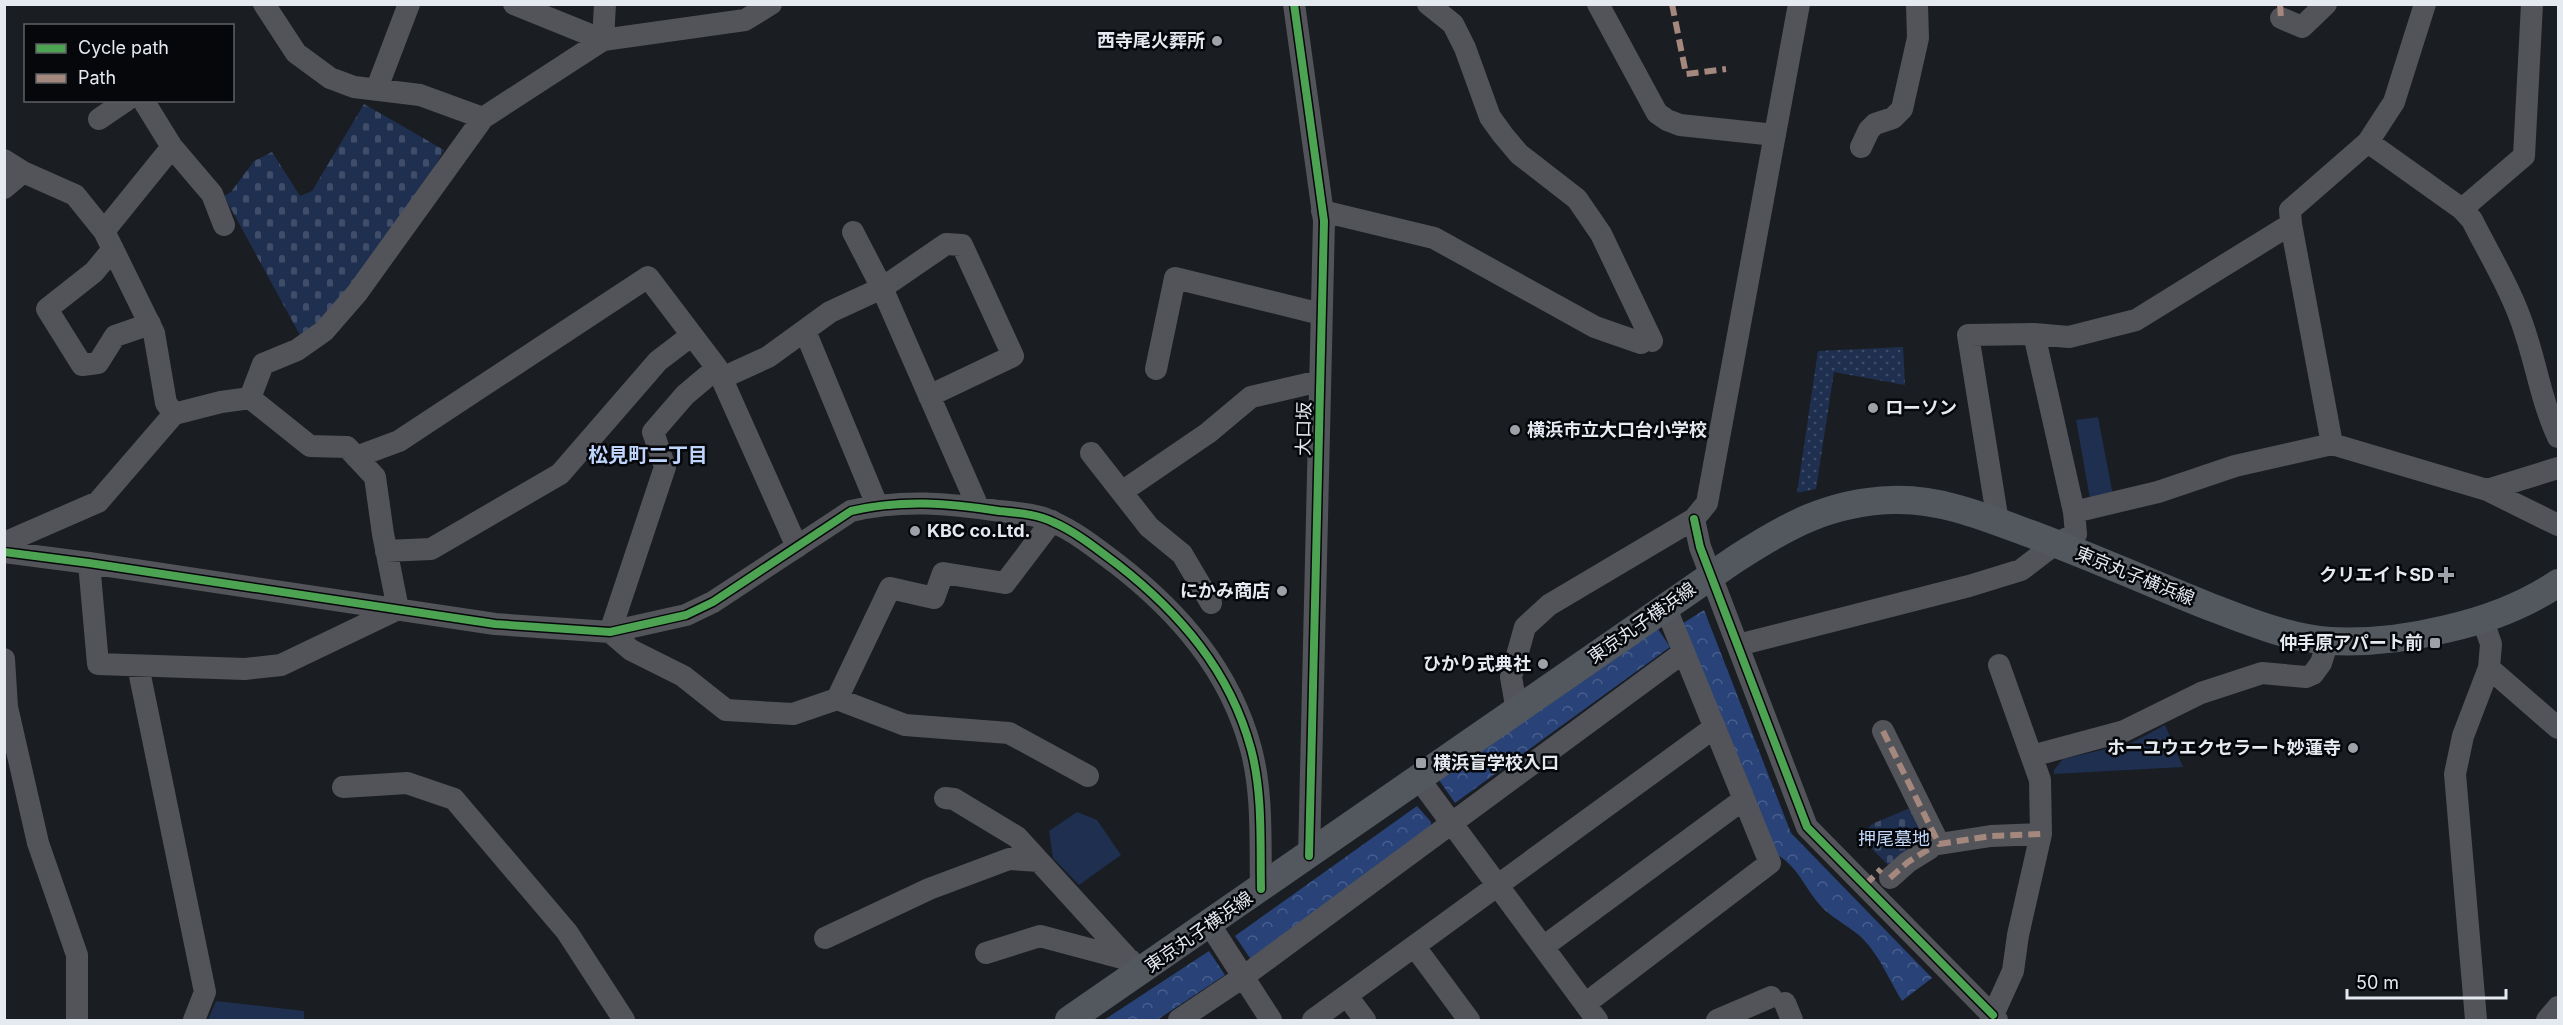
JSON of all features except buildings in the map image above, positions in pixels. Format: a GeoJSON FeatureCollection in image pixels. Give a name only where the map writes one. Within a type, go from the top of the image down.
{"type":"FeatureCollection","features":[{"type":"Feature","properties":{"kind":"main road","name":"東京丸子横浜線"},"geometry":{"type":"LineString","coordinates":[[1069,1020],[1135,966],[1210,925],[1734,560],[1799,521],[1845,506],[1906,500],[1954,507],[1998,522],[2273,630],[2328,641],[2396,639],[2483,621],[2559,583]]}},
{"type":"Feature","properties":{"kind":"street"},"geometry":{"type":"LineString","coordinates":[[264,4],[296,53],[330,78],[354,87],[377,88],[420,96],[483,118]]}},
{"type":"Feature","properties":{"kind":"street"},"geometry":{"type":"LineString","coordinates":[[377,88],[410,4]]}},
{"type":"Feature","properties":{"kind":"street"},"geometry":{"type":"LineString","coordinates":[[514,4],[603,40]]}},
{"type":"Feature","properties":{"kind":"street"},"geometry":{"type":"LineString","coordinates":[[603,40],[605,4]]}},
{"type":"Feature","properties":{"kind":"street"},"geometry":{"type":"LineString","coordinates":[[249,398],[263,364],[297,350],[324,331],[357,293],[483,118],[603,40],[745,20],[771,4]]}},
{"type":"Feature","properties":{"kind":"street","name":"大口坂"},"geometry":{"type":"LineString","coordinates":[[1294,4],[1322,210],[1309,856]]}},
{"type":"Feature","properties":{"kind":"street"},"geometry":{"type":"LineString","coordinates":[[1322,210],[1434,238],[1595,327],[1647,342],[1604,238],[1577,199],[1519,154],[1503,135],[1490,117],[1465,48],[1453,24],[1428,4]]}},
{"type":"Feature","properties":{"kind":"street"},"geometry":{"type":"LineString","coordinates":[[1598,4],[1657,113],[1667,120],[1680,124],[1775,135]]}},
{"type":"Feature","properties":{"kind":"street"},"geometry":{"type":"LineString","coordinates":[[1517,711],[1511,677],[1525,627],[1550,604],[1694,519],[1707,503],[1799,4]]}},
{"type":"Feature","properties":{"kind":"street"},"geometry":{"type":"LineString","coordinates":[[1861,147],[1869,130],[1875,124],[1893,118],[1902,109],[1918,38],[1917,4]]}},
{"type":"Feature","properties":{"kind":"street"},"geometry":{"type":"LineString","coordinates":[[2281,18],[2302,27],[2326,4]]}},
{"type":"Feature","properties":{"kind":"street"},"geometry":{"type":"LineString","coordinates":[[2332,444],[2290,210],[2368,142],[2394,102],[2425,4]]}},
{"type":"Feature","properties":{"kind":"street"},"geometry":{"type":"LineString","coordinates":[[2462,209],[2524,156],[2532,4]]}},
{"type":"Feature","properties":{"kind":"street"},"geometry":{"type":"LineString","coordinates":[[99,119],[123,102]]}},
{"type":"Feature","properties":{"kind":"street"},"geometry":{"type":"LineString","coordinates":[[144,102],[172,147],[212,194],[224,225]]}},
{"type":"Feature","properties":{"kind":"street"},"geometry":{"type":"LineString","coordinates":[[2368,142],[2462,209],[2472,220],[2512,299],[2525,331],[2546,412],[2559,437]]}},
{"type":"Feature","properties":{"kind":"street"},"geometry":{"type":"LineString","coordinates":[[150,324],[115,336],[98,363],[82,365],[47,309],[94,272],[109,240],[172,147]]}},
{"type":"Feature","properties":{"kind":"street"},"geometry":{"type":"LineString","coordinates":[[4,188],[14,166],[75,195],[109,240],[154,333],[166,404],[174,414]]}},
{"type":"Feature","properties":{"kind":"street"},"geometry":{"type":"LineString","coordinates":[[1998,522],[1968,335],[2034,334],[2069,337],[2136,320],[2291,224]]}},
{"type":"Feature","properties":{"kind":"street"},"geometry":{"type":"LineString","coordinates":[[853,232],[882,288],[978,507]]}},
{"type":"Feature","properties":{"kind":"street"},"geometry":{"type":"LineString","coordinates":[[610,632],[665,467],[653,432],[685,395],[719,373],[768,357],[830,312],[882,288],[946,244],[962,245],[1013,356],[929,396]]}},
{"type":"Feature","properties":{"kind":"street"},"geometry":{"type":"LineString","coordinates":[[356,457],[399,441],[648,277],[719,373],[797,547]]}},
{"type":"Feature","properties":{"kind":"street"},"geometry":{"type":"LineString","coordinates":[[1156,369],[1175,278],[1321,314]]}},
{"type":"Feature","properties":{"kind":"street"},"geometry":{"type":"LineString","coordinates":[[805,331],[877,505]]}},
{"type":"Feature","properties":{"kind":"street"},"geometry":{"type":"LineString","coordinates":[[1738,645],[2010,574],[2028,566],[2055,544],[2076,534],[2074,512],[2034,334]]}},
{"type":"Feature","properties":{"kind":"street"},"geometry":{"type":"LineString","coordinates":[[386,551],[431,549],[560,474],[658,361],[692,335]]}},
{"type":"Feature","properties":{"kind":"street"},"geometry":{"type":"LineString","coordinates":[[1123,491],[1208,433],[1251,397],[1320,381]]}},
{"type":"Feature","properties":{"kind":"street"},"geometry":{"type":"LineString","coordinates":[[4,543],[98,502],[174,414],[221,402],[249,398],[310,447],[347,447],[375,477],[386,551],[398,609]]}},
{"type":"Feature","properties":{"kind":"street"},"geometry":{"type":"LineString","coordinates":[[2074,512],[2158,492],[2235,466],[2332,444],[2487,490],[2559,525]]}},
{"type":"Feature","properties":{"kind":"street"},"geometry":{"type":"LineString","coordinates":[[1091,453],[1149,526],[1182,554],[1211,603]]}},
{"type":"Feature","properties":{"kind":"street"},"geometry":{"type":"LineString","coordinates":[[2487,490],[2559,468]]}},
{"type":"Feature","properties":{"kind":"street"},"geometry":{"type":"LineString","coordinates":[[4,552],[495,624],[610,632],[686,615],[713,602],[851,511],[877,505],[952,503],[1052,521],[1091,544],[1143,585],[1173,613],[1208,656],[1227,687],[1251,748],[1259,789],[1261,889]]}},
{"type":"Feature","properties":{"kind":"street"},"geometry":{"type":"LineString","coordinates":[[1694,519],[1700,547],[1807,827],[1995,1018],[2013,971],[2018,935],[2041,834],[2040,780],[1999,665]]}},
{"type":"Feature","properties":{"kind":"street"},"geometry":{"type":"LineString","coordinates":[[837,699],[890,588],[934,598],[943,573],[1005,583],[1052,521]]}},
{"type":"Feature","properties":{"kind":"street"},"geometry":{"type":"LineString","coordinates":[[89,563],[98,664],[245,669],[281,664],[398,609]]}},
{"type":"Feature","properties":{"kind":"street"},"geometry":{"type":"LineString","coordinates":[[1419,779],[1591,1012],[1770,864],[1665,606]]}},
{"type":"Feature","properties":{"kind":"street"},"geometry":{"type":"LineString","coordinates":[[2476,1020],[2455,774],[2463,736],[2489,668],[2491,644],[2483,621]]}},
{"type":"Feature","properties":{"kind":"street"},"geometry":{"type":"LineString","coordinates":[[610,632],[631,650],[683,676],[726,710],[793,714],[837,699],[905,725],[1009,733],[1088,776]]}},
{"type":"Feature","properties":{"kind":"street"},"geometry":{"type":"LineString","coordinates":[[2032,756],[2124,731],[2201,693],[2262,673],[2306,677],[2313,674],[2321,663],[2328,641]]}},
{"type":"Feature","properties":{"kind":"street"},"geometry":{"type":"LineString","coordinates":[[1179,1020],[1243,977],[1684,652]]}},
{"type":"Feature","properties":{"kind":"street"},"geometry":{"type":"LineString","coordinates":[[4,658],[7,707],[38,843],[77,956],[77,1020]]}},
{"type":"Feature","properties":{"kind":"street"},"geometry":{"type":"LineString","coordinates":[[138,666],[205,992],[194,1020]]}},
{"type":"Feature","properties":{"kind":"street"},"geometry":{"type":"LineString","coordinates":[[2489,668],[2559,728]]}},
{"type":"Feature","properties":{"kind":"street"},"geometry":{"type":"LineString","coordinates":[[1313,1020],[1715,727]]}},
{"type":"Feature","properties":{"kind":"street"},"geometry":{"type":"LineString","coordinates":[[1882,730],[1939,844],[1991,836],[2041,834]]}},
{"type":"Feature","properties":{"kind":"street"},"geometry":{"type":"LineString","coordinates":[[343,787],[407,783],[453,799],[567,932],[624,1020]]}},
{"type":"Feature","properties":{"kind":"street"},"geometry":{"type":"LineString","coordinates":[[945,798],[954,800],[1017,837],[1135,966]]}},
{"type":"Feature","properties":{"kind":"street"},"geometry":{"type":"LineString","coordinates":[[1543,948],[1744,799]]}},
{"type":"Feature","properties":{"kind":"street"},"geometry":{"type":"LineString","coordinates":[[1865,885],[1929,849]]}},
{"type":"Feature","properties":{"kind":"street"},"geometry":{"type":"LineString","coordinates":[[825,938],[929,890],[1009,859],[1039,861]]}},
{"type":"Feature","properties":{"kind":"street"},"geometry":{"type":"LineString","coordinates":[[1210,925],[1271,1020]]}},
{"type":"Feature","properties":{"kind":"street"},"geometry":{"type":"LineString","coordinates":[[986,953],[1040,936],[1135,966]]}},
{"type":"Feature","properties":{"kind":"street"},"geometry":{"type":"LineString","coordinates":[[1415,947],[1469,1020]]}},
{"type":"Feature","properties":{"kind":"street"},"geometry":{"type":"LineString","coordinates":[[1347,996],[1365,1020]]}},
{"type":"Feature","properties":{"kind":"street"},"geometry":{"type":"LineString","coordinates":[[1717,1020],[1783,1007]]}},
{"type":"Feature","properties":{"kind":"street"},"geometry":{"type":"LineString","coordinates":[[2547,1020],[2559,1007]]}},
{"type":"Feature","properties":{"kind":"green space"},"geometry":{"type":"Polygon","coordinates":[[[364,104],[444,150],[412,208],[333,315],[301,337],[224,196],[231,192],[254,161],[272,152],[300,196],[312,191],[364,104]]]}},
{"type":"Feature","properties":{"kind":"green space"},"geometry":{"type":"Polygon","coordinates":[[[1903,347],[1905,385],[1834,372],[1816,489],[1797,493],[1818,351],[1903,347]]]}},
{"type":"Feature","properties":{"kind":"green space"},"geometry":{"type":"Polygon","coordinates":[[[2098,417],[2113,495],[2090,499],[2076,420],[2098,417]]]}},
{"type":"Feature","properties":{"kind":"green space"},"geometry":{"type":"Polygon","coordinates":[[[1704,610],[1791,833],[1932,978],[1902,1001],[1869,946],[1859,935],[1826,911],[1789,863],[1770,851],[1680,625],[1704,610]]]}},
{"type":"Feature","properties":{"kind":"green space"},"geometry":{"type":"Polygon","coordinates":[[[1658,629],[1670,647],[1455,803],[1439,780],[1658,629]]]}},
{"type":"Feature","properties":{"kind":"green space"},"geometry":{"type":"Polygon","coordinates":[[[2165,725],[2183,767],[2054,774],[2054,770],[2063,759],[2131,743],[2165,725]]]}},
{"type":"Feature","properties":{"kind":"green space"},"geometry":{"type":"Polygon","coordinates":[[[1417,806],[1431,822],[1431,832],[1252,961],[1235,936],[1417,806]]]}},
{"type":"Feature","properties":{"kind":"green space","name":"押尾墓地"},"geometry":{"type":"Polygon","coordinates":[[[1910,808],[1929,845],[1892,869],[1860,837],[1872,824],[1910,808]]]}},
{"type":"Feature","properties":{"kind":"green space"},"geometry":{"type":"Polygon","coordinates":[[[1077,812],[1097,820],[1121,855],[1079,885],[1053,858],[1049,831],[1077,812]]]}},
{"type":"Feature","properties":{"kind":"green space"},"geometry":{"type":"Polygon","coordinates":[[[1209,951],[1225,975],[1157,1020],[1104,1020],[1209,951]]]}},
{"type":"Feature","properties":{"kind":"green space"},"geometry":{"type":"Polygon","coordinates":[[[216,1001],[304,1011],[304,1020],[208,1020],[216,1001]]]}},
{"type":"Feature","properties":{"kind":"marked path"},"geometry":{"type":"LineString","coordinates":[[1672,4],[1686,74],[1726,69]]}},
{"type":"Feature","properties":{"kind":"marked path"},"geometry":{"type":"LineString","coordinates":[[2280,4],[2281,18]]}},
{"type":"Feature","properties":{"kind":"marked path"},"geometry":{"type":"LineString","coordinates":[[1883,731],[1939,844],[1991,836],[2041,834]]}},
{"type":"Feature","properties":{"kind":"marked path"},"geometry":{"type":"LineString","coordinates":[[1890,878],[1908,862],[1929,849]]}},
{"type":"Feature","properties":{"kind":"marked path"},"geometry":{"type":"LineString","coordinates":[[1865,885],[1881,869]]}},
{"type":"Feature","properties":{"kind":"cycle path"},"geometry":{"type":"LineString","coordinates":[[1294,4],[1324,221],[1309,856]]}},
{"type":"Feature","properties":{"kind":"cycle path"},"geometry":{"type":"LineString","coordinates":[[4,552],[495,624],[610,632],[686,615],[713,602],[851,511],[888,505],[925,504],[962,506],[1040,517],[1078,536],[1140,583],[1182,624],[1216,669],[1242,721],[1255,766],[1260,819],[1261,889]]}},
{"type":"Feature","properties":{"kind":"cycle path"},"geometry":{"type":"LineString","coordinates":[[1694,519],[1700,547],[1807,827],[1993,1015]]}},
{"type":"Feature","properties":{"kind":"place","name":"西寺尾火葬所"},"geometry":{"type":"Point","coordinates":[1217,41]}},
{"type":"Feature","properties":{"kind":"place","name":"ローソン"},"geometry":{"type":"Point","coordinates":[1873,408]}},
{"type":"Feature","properties":{"kind":"place","name":"横浜市立大口台小学校"},"geometry":{"type":"Point","coordinates":[1515,430]}},
{"type":"Feature","properties":{"kind":"place","name":"KBC co.Ltd."},"geometry":{"type":"Point","coordinates":[915,531]}},
{"type":"Feature","properties":{"kind":"place","name":"クリエイトSD"},"geometry":{"type":"Point","coordinates":[2446,575]}},
{"type":"Feature","properties":{"kind":"place","name":"にかみ商店"},"geometry":{"type":"Point","coordinates":[1282,591]}},
{"type":"Feature","properties":{"kind":"place","name":"仲手原アパート前"},"geometry":{"type":"Point","coordinates":[2435,643]}},
{"type":"Feature","properties":{"kind":"place","name":"ひかり式典社"},"geometry":{"type":"Point","coordinates":[1543,664]}},
{"type":"Feature","properties":{"kind":"place","name":"ホーユウエクセラート妙蓮寺"},"geometry":{"type":"Point","coordinates":[2353,748]}},
{"type":"Feature","properties":{"kind":"place","name":"横浜盲学校入口"},"geometry":{"type":"Point","coordinates":[1421,763]}},
{"type":"Feature","properties":{"kind":"district","name":"松見町二丁目"},"geometry":{"type":"Point","coordinates":[648,455]}}]}
